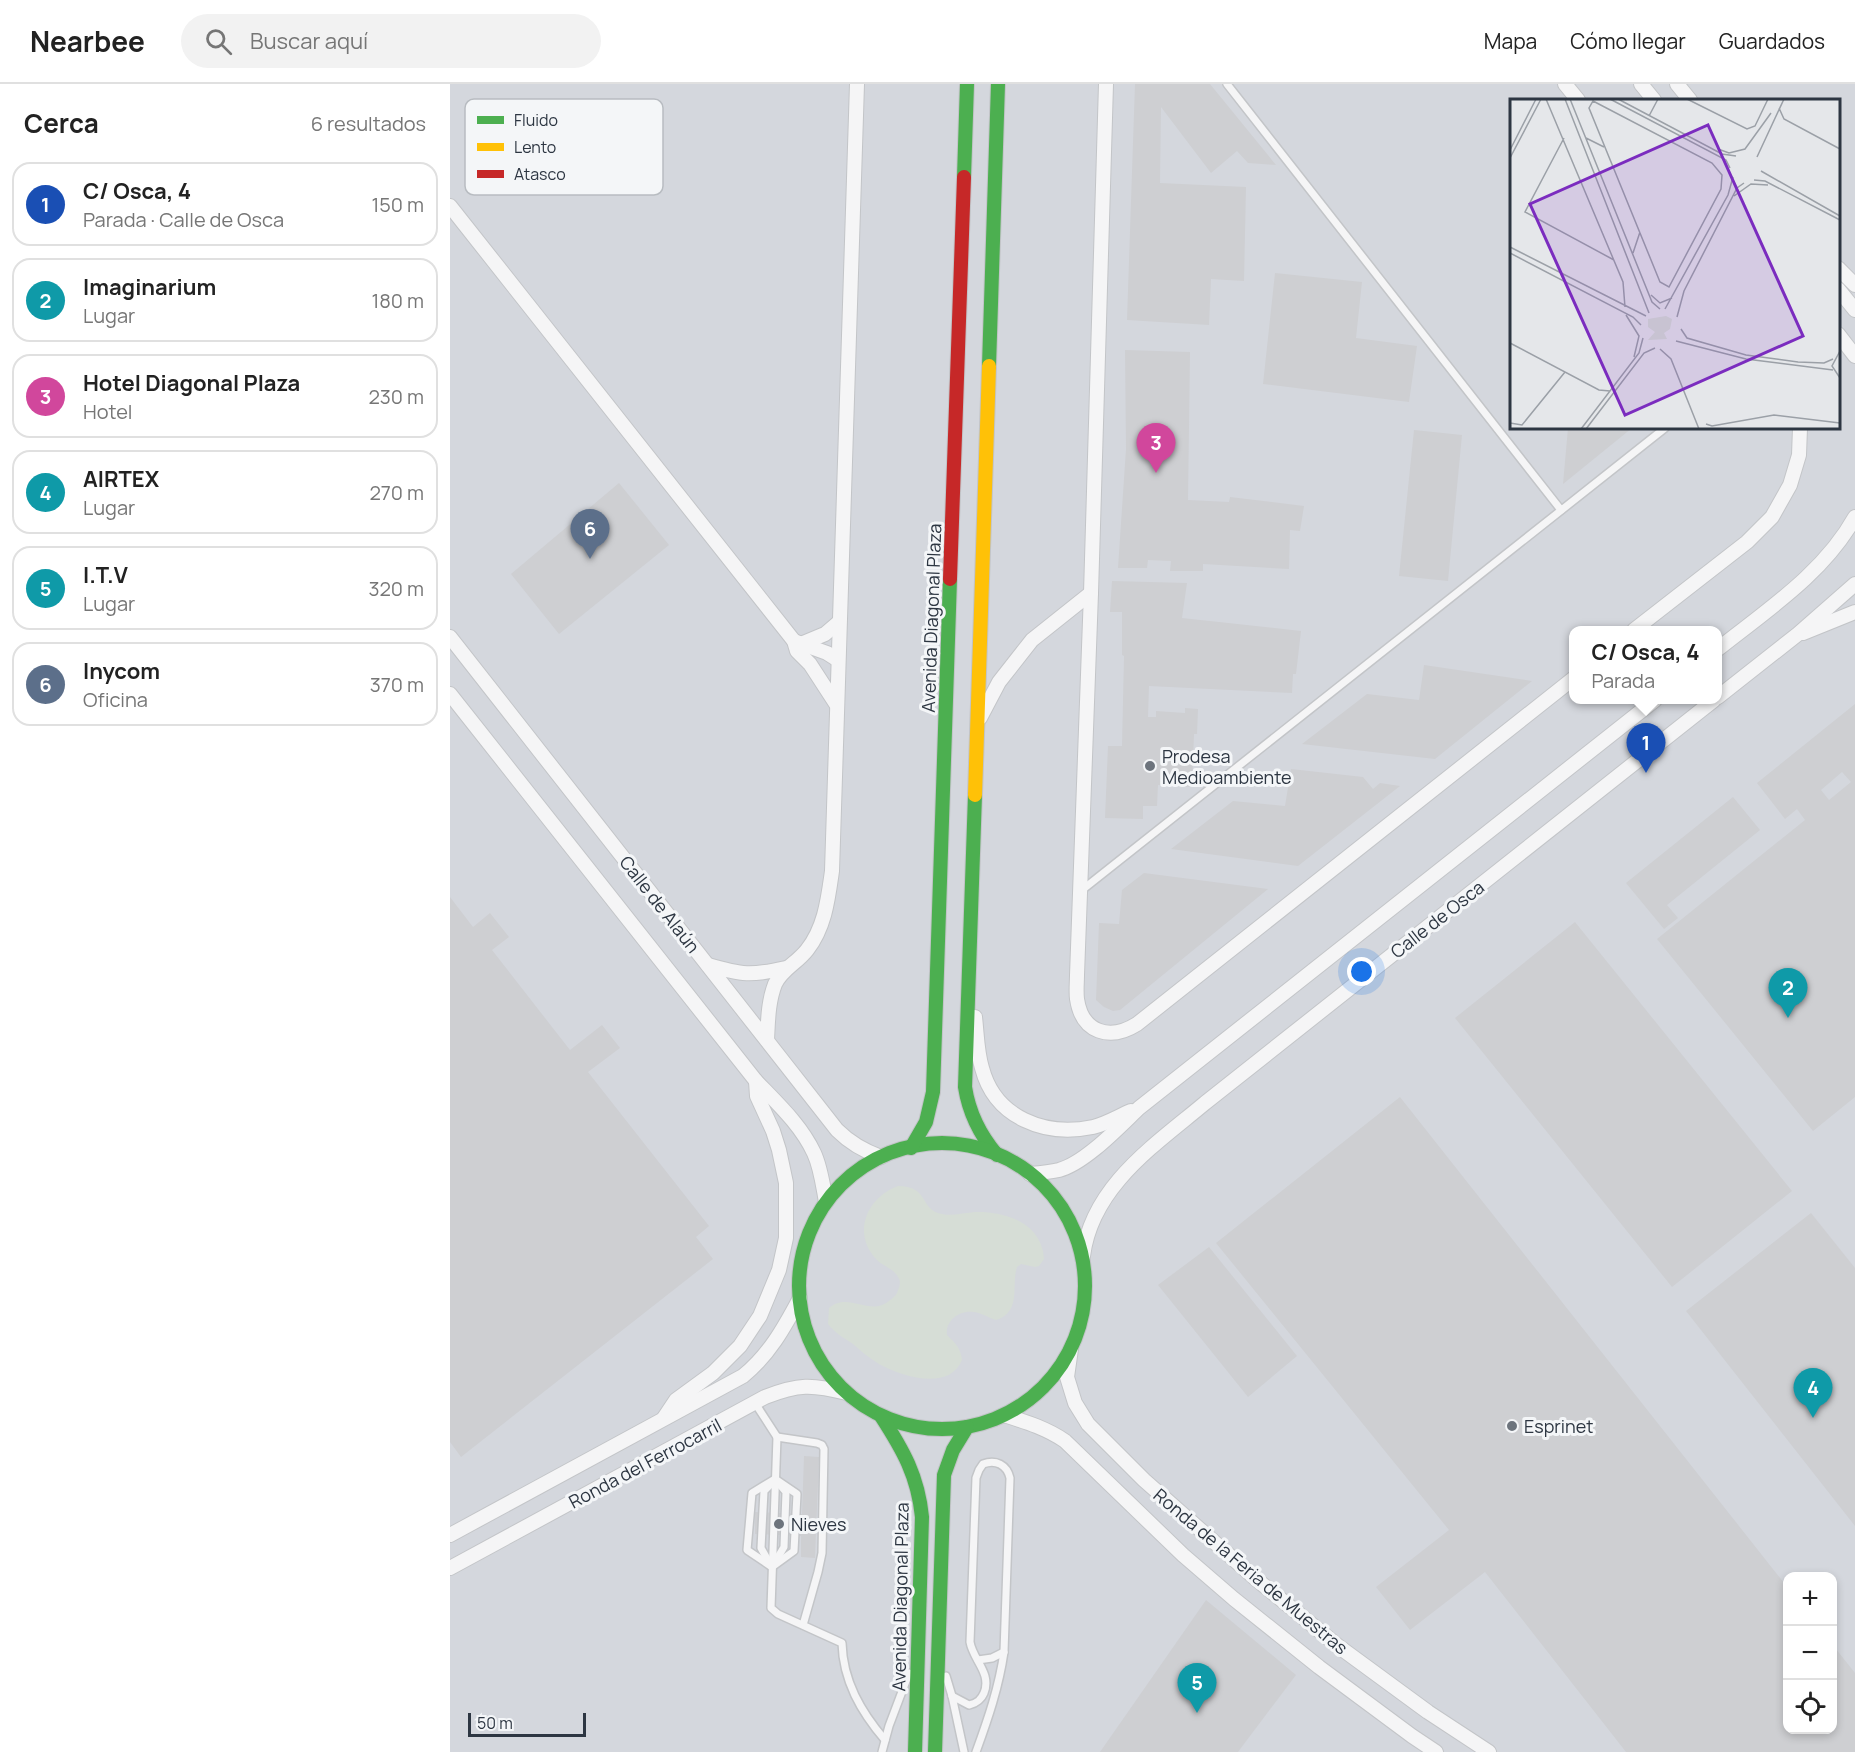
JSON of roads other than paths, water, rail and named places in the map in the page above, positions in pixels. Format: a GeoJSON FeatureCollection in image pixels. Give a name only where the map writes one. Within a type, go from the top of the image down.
{"type":"FeatureCollection","features":[{"type":"Feature","properties":{"kind":"main road","name":"Avenida Diagonal Plaza"},"geometry":{"type":"LineString","coordinates":[[911,1148],[927,1122],[933,1092],[967,84]]}},
{"type":"Feature","properties":{"kind":"main road"},"geometry":{"type":"LineString","coordinates":[[998,84],[965,1087],[966,1099],[985,1142],[998,1155],[1030,1174],[1049,1191],[1064,1210],[1083,1256],[1086,1288],[1082,1320],[1071,1349],[1054,1376],[1032,1399],[1004,1415],[967,1427],[945,1429],[923,1427],[881,1416],[847,1393],[832,1378],[811,1345],[800,1298],[800,1277],[805,1246],[817,1217],[826,1202],[853,1176],[881,1157],[911,1148],[940,1144],[969,1147],[998,1155]]}},
{"type":"Feature","properties":{"kind":"main road","name":"Avenida Diagonal Plaza"},"geometry":{"type":"LineString","coordinates":[[881,1416],[909,1461],[921,1497],[915,1752]]}},
{"type":"Feature","properties":{"kind":"main road"},"geometry":{"type":"LineString","coordinates":[[934,1752],[944,1475],[950,1453],[967,1427]]}},
{"type":"Feature","properties":{"kind":"street"},"geometry":{"type":"LineString","coordinates":[[767,1040],[769,1007],[775,984],[786,968],[806,951],[818,934],[827,907],[832,871],[856,84]]}},
{"type":"Feature","properties":{"kind":"street"},"geometry":{"type":"LineString","coordinates":[[1106,84],[1077,998],[1081,1013],[1088,1023],[1096,1030],[1118,1034],[1137,1024],[1569,682]]}},
{"type":"Feature","properties":{"kind":"street"},"geometry":{"type":"LineString","coordinates":[[1565,84],[1577,99]]}},
{"type":"Feature","properties":{"kind":"street"},"geometry":{"type":"LineString","coordinates":[[1641,84],[1653,99]]}},
{"type":"Feature","properties":{"kind":"street"},"geometry":{"type":"LineString","coordinates":[[1677,84],[1689,99]]}},
{"type":"Feature","properties":{"kind":"street"},"geometry":{"type":"LineString","coordinates":[[450,206],[797,642],[827,653],[838,660]]}},
{"type":"Feature","properties":{"kind":"street"},"geometry":{"type":"LineString","coordinates":[[1840,269],[1855,285]]}},
{"type":"Feature","properties":{"kind":"street"},"geometry":{"type":"LineString","coordinates":[[1840,290],[1855,310]]}},
{"type":"Feature","properties":{"kind":"street"},"geometry":{"type":"LineString","coordinates":[[1840,335],[1855,356]]}},
{"type":"Feature","properties":{"kind":"street"},"geometry":{"type":"LineString","coordinates":[[1639,626],[1747,542],[1772,517],[1790,485],[1799,455],[1800,429]]}},
{"type":"Feature","properties":{"kind":"street"},"geometry":{"type":"LineString","coordinates":[[1722,646],[1778,602],[1828,557],[1855,517]]}},
{"type":"Feature","properties":{"kind":"street"},"geometry":{"type":"LineString","coordinates":[[1722,694],[1798,634],[1855,584]]}},
{"type":"Feature","properties":{"kind":"street"},"geometry":{"type":"LineString","coordinates":[[978,722],[999,682],[1032,640],[1091,593]]}},
{"type":"Feature","properties":{"kind":"street"},"geometry":{"type":"LineString","coordinates":[[1798,634],[1814,630],[1855,612]]}},
{"type":"Feature","properties":{"kind":"street"},"geometry":{"type":"LineString","coordinates":[[797,642],[825,634],[839,622]]}},
{"type":"Feature","properties":{"kind":"street","name":"Calle de Alaún"},"geometry":{"type":"LineString","coordinates":[[450,637],[837,1130],[860,1148],[881,1157]]}},
{"type":"Feature","properties":{"kind":"street"},"geometry":{"type":"LineString","coordinates":[[797,642],[797,651],[810,664],[837,704]]}},
{"type":"Feature","properties":{"kind":"street"},"geometry":{"type":"LineString","coordinates":[[810,664],[822,666],[838,660]]}},
{"type":"Feature","properties":{"kind":"street","name":"Calle de Alaún"},"geometry":{"type":"LineString","coordinates":[[450,694],[756,1081],[798,1127],[808,1141],[819,1166],[826,1202]]}},
{"type":"Feature","properties":{"kind":"street","name":"Calle de Osca"},"geometry":{"type":"LineString","coordinates":[[1030,1174],[1059,1170],[1068,1166],[1648,704]]}},
{"type":"Feature","properties":{"kind":"street","name":"Calle de Osca"},"geometry":{"type":"LineString","coordinates":[[1083,1256],[1085,1240],[1102,1203],[1118,1179],[1134,1162],[1205,1103],[1708,704]]}},
{"type":"Feature","properties":{"kind":"street"},"geometry":{"type":"LineString","coordinates":[[970,961],[981,1067],[989,1087],[1001,1103],[1015,1115],[1038,1126],[1061,1130],[1096,1126],[1139,1108]]}},
{"type":"Feature","properties":{"kind":"street"},"geometry":{"type":"LineString","coordinates":[[708,965],[739,974],[763,974],[786,968]]}},
{"type":"Feature","properties":{"kind":"street"},"geometry":{"type":"LineString","coordinates":[[662,1421],[676,1400],[713,1373],[740,1346],[760,1316],[779,1270],[786,1238],[788,1202],[786,1184],[773,1131],[757,1096],[756,1081]]}},
{"type":"Feature","properties":{"kind":"street","name":"Ronda del Ferrocarril"},"geometry":{"type":"LineString","coordinates":[[450,1535],[728,1386],[754,1367],[774,1344],[800,1298]]}},
{"type":"Feature","properties":{"kind":"street","name":"Ronda de la Feria de Muestras"},"geometry":{"type":"LineString","coordinates":[[1071,1349],[1067,1377],[1075,1402],[1089,1424],[1144,1480],[1256,1579],[1338,1646],[1428,1712],[1489,1752]]}},
{"type":"Feature","properties":{"kind":"street","name":"Ronda del Ferrocarril"},"geometry":{"type":"LineString","coordinates":[[450,1568],[755,1403],[787,1389],[807,1386],[847,1393]]}},
{"type":"Feature","properties":{"kind":"street","name":"Ronda de la Feria de Muestras"},"geometry":{"type":"LineString","coordinates":[[1004,1415],[1052,1432],[1065,1441],[1183,1554],[1234,1599],[1319,1667],[1436,1752]]}},
{"type":"Feature","properties":{"kind":"lane"},"geometry":{"type":"LineString","coordinates":[[1227,84],[1561,510]]}},
{"type":"Feature","properties":{"kind":"lane"},"geometry":{"type":"LineString","coordinates":[[1080,891],[1664,429]]}},
{"type":"Feature","properties":{"kind":"lane"},"geometry":{"type":"LineString","coordinates":[[755,1403],[777,1437],[771,1608],[778,1614],[842,1642],[845,1672],[858,1702],[885,1740]]}},
{"type":"Feature","properties":{"kind":"lane"},"geometry":{"type":"LineString","coordinates":[[777,1437],[817,1443],[824,1449],[822,1553],[803,1625]]}},
{"type":"Feature","properties":{"kind":"lane"},"geometry":{"type":"LineString","coordinates":[[952,1696],[969,1705],[977,1703],[986,1687],[986,1677],[970,1642],[976,1478],[983,1464],[996,1462],[1008,1471],[1010,1478],[1004,1652],[993,1707],[976,1752]]}},
{"type":"Feature","properties":{"kind":"lane"},"geometry":{"type":"LineString","coordinates":[[772,1567],[784,1547],[786,1492],[775,1479]]}},
{"type":"Feature","properties":{"kind":"lane"},"geometry":{"type":"LineString","coordinates":[[772,1567],[761,1548],[764,1491],[775,1479]]}},
{"type":"Feature","properties":{"kind":"lane"},"geometry":{"type":"LineString","coordinates":[[772,1567],[747,1550],[752,1493],[775,1479]]}},
{"type":"Feature","properties":{"kind":"lane"},"geometry":{"type":"LineString","coordinates":[[882,1752],[918,1651]]}},
{"type":"Feature","properties":{"kind":"lane"},"geometry":{"type":"LineString","coordinates":[[978,1660],[992,1658],[1004,1652]]}},
{"type":"Feature","properties":{"kind":"lane"},"geometry":{"type":"LineString","coordinates":[[938,1653],[952,1696],[964,1752]]}},
{"type":"Feature","properties":{"kind":"place","name":"Hotel Diagonal Plaza"},"geometry":{"type":"Point","coordinates":[1156,473]}},
{"type":"Feature","properties":{"kind":"place","name":"Inycom"},"geometry":{"type":"Point","coordinates":[590,559]}},
{"type":"Feature","properties":{"kind":"place","name":"Prodesa Medioambiente"},"geometry":{"type":"Point","coordinates":[1150,766]}},
{"type":"Feature","properties":{"kind":"place","name":"C/ Osca, 4"},"geometry":{"type":"Point","coordinates":[1646,773]}},
{"type":"Feature","properties":{"kind":"place","name":"Imaginarium"},"geometry":{"type":"Point","coordinates":[1788,1018]}},
{"type":"Feature","properties":{"kind":"place","name":"AIRTEX"},"geometry":{"type":"Point","coordinates":[1813,1418]}},
{"type":"Feature","properties":{"kind":"place","name":"Esprinet"},"geometry":{"type":"Point","coordinates":[1512,1426]}},
{"type":"Feature","properties":{"kind":"place","name":"Nieves"},"geometry":{"type":"Point","coordinates":[779,1524]}},
{"type":"Feature","properties":{"kind":"place","name":"I.T.V"},"geometry":{"type":"Point","coordinates":[1197,1713]}}]}
